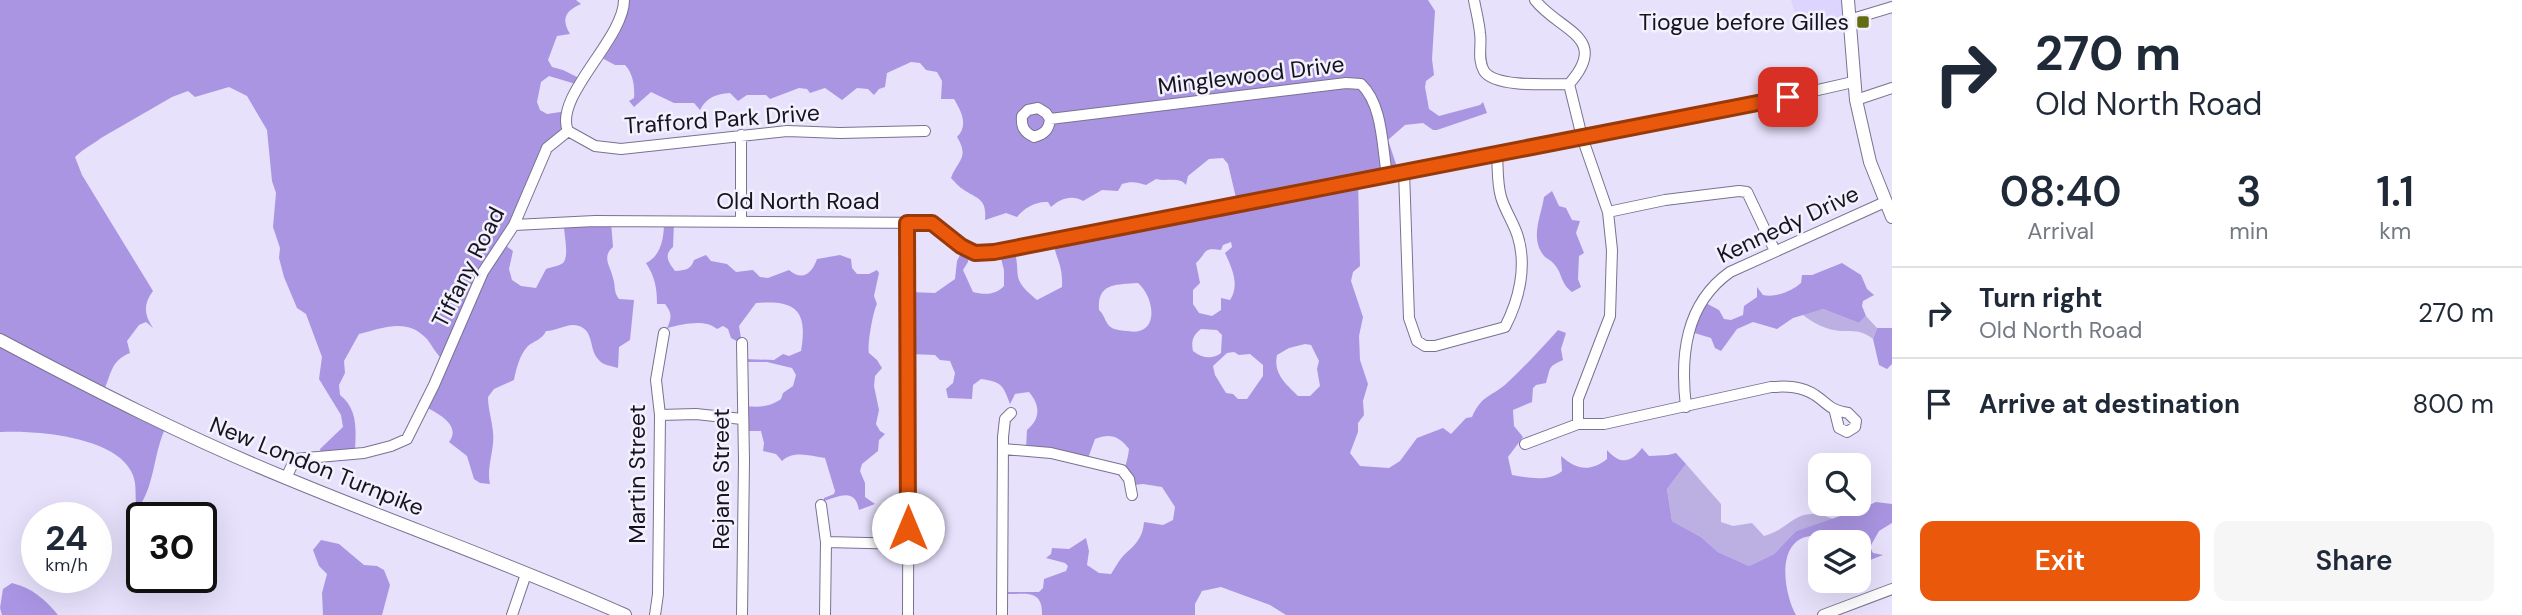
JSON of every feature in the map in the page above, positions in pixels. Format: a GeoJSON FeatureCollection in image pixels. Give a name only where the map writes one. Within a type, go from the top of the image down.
{"type":"FeatureCollection","features":[{"type":"Feature","properties":{"kind":"main road"},"geometry":{"type":"LineString","coordinates":[[1848,0],[1856,100],[1870,162],[1892,216]]}},
{"type":"Feature","properties":{"kind":"main road","name":"New London Turnpike"},"geometry":{"type":"LineString","coordinates":[[0,340],[163,425],[286,478],[558,585],[625,615]]}},
{"type":"Feature","properties":{"kind":"street"},"geometry":{"type":"LineString","coordinates":[[568,131],[565,119],[569,106],[624,13],[624,0]]}},
{"type":"Feature","properties":{"kind":"street"},"geometry":{"type":"LineString","coordinates":[[1475,0],[1481,37],[1480,55],[1483,69],[1490,78],[1502,82],[1564,84],[1582,69],[1586,52],[1581,37],[1543,10],[1535,0]]}},
{"type":"Feature","properties":{"kind":"street"},"geometry":{"type":"LineString","coordinates":[[1849,20],[1892,7]]}},
{"type":"Feature","properties":{"kind":"street","name":"Old North Road"},"geometry":{"type":"LineString","coordinates":[[514,225],[564,221],[741,220],[932,223],[961,246],[975,253],[994,252],[1756,104],[1853,82]]}},
{"type":"Feature","properties":{"kind":"street","name":"Minglewood Drive"},"geometry":{"type":"LineString","coordinates":[[1050,119],[1346,83],[1361,84],[1370,93],[1376,110],[1387,175]]}},
{"type":"Feature","properties":{"kind":"street"},"geometry":{"type":"LineString","coordinates":[[1564,84],[1608,212],[1612,250],[1612,306],[1578,399],[1578,424]]}},
{"type":"Feature","properties":{"kind":"street"},"geometry":{"type":"LineString","coordinates":[[1856,100],[1892,88]]}},
{"type":"Feature","properties":{"kind":"street","name":"Trafford Park Drive"},"geometry":{"type":"LineString","coordinates":[[568,131],[595,146],[621,149],[787,131],[925,131]]}},
{"type":"Feature","properties":{"kind":"street","name":"Tiffany Road"},"geometry":{"type":"LineString","coordinates":[[286,478],[295,459],[364,453],[407,439],[434,385],[483,272],[514,225],[547,148],[568,131]]}},
{"type":"Feature","properties":{"kind":"street"},"geometry":{"type":"LineString","coordinates":[[741,135],[741,220]]}},
{"type":"Feature","properties":{"kind":"street"},"geometry":{"type":"LineString","coordinates":[[1404,171],[1409,318],[1416,341],[1425,346],[1435,346],[1505,327],[1516,302],[1521,286],[1521,256],[1518,237],[1502,200],[1497,154]]}},
{"type":"Feature","properties":{"kind":"street"},"geometry":{"type":"LineString","coordinates":[[1608,212],[1665,200],[1747,192],[1775,251]]}},
{"type":"Feature","properties":{"kind":"street","name":"Kennedy Drive"},"geometry":{"type":"LineString","coordinates":[[1686,407],[1682,369],[1685,350],[1697,310],[1710,287],[1730,272],[1885,202]]}},
{"type":"Feature","properties":{"kind":"street"},"geometry":{"type":"LineString","coordinates":[[907,223],[908,615]]}},
{"type":"Feature","properties":{"kind":"street","name":"Martin Street"},"geometry":{"type":"LineString","coordinates":[[655,615],[658,594],[660,415],[656,380],[664,332]]}},
{"type":"Feature","properties":{"kind":"street","name":"Rejane Street"},"geometry":{"type":"LineString","coordinates":[[742,343],[742,615]]}},
{"type":"Feature","properties":{"kind":"street"},"geometry":{"type":"LineString","coordinates":[[1525,444],[1578,424],[1604,424],[1771,387],[1801,388],[1814,394],[1835,412]]}},
{"type":"Feature","properties":{"kind":"street"},"geometry":{"type":"LineString","coordinates":[[1002,615],[1003,449],[1005,419],[1011,413]]}},
{"type":"Feature","properties":{"kind":"street"},"geometry":{"type":"LineString","coordinates":[[660,415],[696,414],[742,419]]}},
{"type":"Feature","properties":{"kind":"street"},"geometry":{"type":"LineString","coordinates":[[1003,449],[1051,453],[1122,470],[1129,480],[1132,495]]}},
{"type":"Feature","properties":{"kind":"street"},"geometry":{"type":"LineString","coordinates":[[821,505],[826,542],[825,615]]}},
{"type":"Feature","properties":{"kind":"street"},"geometry":{"type":"LineString","coordinates":[[826,542],[908,544]]}},
{"type":"Feature","properties":{"kind":"street"},"geometry":{"type":"LineString","coordinates":[[513,615],[526,574]]}},
{"type":"Feature","properties":{"kind":"street"},"geometry":{"type":"LineString","coordinates":[[1823,615],[1892,589]]}},
{"type":"Feature","properties":{"kind":"shaded area"},"geometry":{"type":"Polygon","coordinates":[[[0,0],[576,0],[581,4],[566,16],[570,34],[557,36],[548,60],[552,67],[581,79],[579,85],[549,76],[541,82],[537,102],[540,110],[547,114],[567,111],[568,131],[547,148],[502,243],[513,251],[509,269],[512,280],[521,286],[536,288],[546,269],[565,260],[564,222],[611,222],[613,247],[607,258],[616,294],[619,299],[634,300],[630,340],[619,347],[618,368],[600,361],[595,355],[587,332],[579,326],[571,325],[546,331],[525,349],[514,380],[494,389],[488,397],[493,439],[490,484],[474,479],[467,456],[449,442],[452,436],[450,425],[424,406],[444,361],[419,332],[403,326],[359,334],[344,361],[345,373],[339,385],[340,395],[353,413],[355,451],[321,456],[320,449],[343,427],[341,415],[319,379],[322,357],[306,314],[297,308],[279,258],[280,248],[273,227],[276,193],[272,181],[267,130],[247,96],[229,87],[195,97],[188,91],[172,97],[101,138],[75,157],[82,175],[153,291],[146,309],[153,328],[146,322],[139,325],[127,341],[130,353],[115,364],[103,392],[166,427],[142,502],[136,502],[131,471],[122,459],[108,450],[52,434],[0,432],[0,0]]]}},
{"type":"Feature","properties":{"kind":"shaded area"},"geometry":{"type":"Polygon","coordinates":[[[625,0],[1428,0],[1435,11],[1432,59],[1434,75],[1426,81],[1425,87],[1429,109],[1439,116],[1483,102],[1487,113],[1437,130],[1423,123],[1405,125],[1388,140],[1398,170],[1358,178],[1360,266],[1353,272],[1351,281],[1363,317],[1359,336],[1360,360],[1368,384],[1363,401],[1364,415],[1358,423],[1358,432],[1350,453],[1360,466],[1389,468],[1400,461],[1417,438],[1443,428],[1451,434],[1466,418],[1472,417],[1484,400],[1514,377],[1558,330],[1566,333],[1561,349],[1563,360],[1551,368],[1546,383],[1533,388],[1532,402],[1513,410],[1514,426],[1523,437],[1508,457],[1512,475],[1551,477],[1562,471],[1561,456],[1572,464],[1588,468],[1607,459],[1607,450],[1621,460],[1634,457],[1642,448],[1649,456],[1676,453],[1686,464],[1667,489],[1672,521],[1701,537],[1718,552],[1749,566],[1774,554],[1796,531],[1840,516],[1871,516],[1871,504],[1876,502],[1892,504],[1892,523],[1879,531],[1871,545],[1871,530],[1808,530],[1808,537],[1799,540],[1791,548],[1785,570],[1788,595],[1796,615],[1286,615],[1270,605],[1221,587],[1202,591],[1195,604],[1195,615],[1042,615],[1036,597],[1003,594],[1039,592],[1043,588],[1044,579],[1066,571],[1068,566],[1065,563],[1046,558],[1051,554],[1052,548],[1069,549],[1086,538],[1089,551],[1087,565],[1099,573],[1111,574],[1122,557],[1138,541],[1144,522],[1163,525],[1173,520],[1175,507],[1162,487],[1143,484],[1126,486],[1125,470],[1129,449],[1114,437],[1095,439],[1087,461],[1026,448],[1027,430],[1037,417],[1036,402],[1029,392],[1015,394],[1010,404],[1001,386],[981,379],[973,385],[972,399],[948,398],[946,389],[953,383],[955,373],[950,361],[940,360],[935,355],[909,354],[910,292],[935,293],[955,279],[957,261],[964,247],[970,252],[963,270],[973,292],[994,293],[1004,286],[1004,270],[999,251],[1014,248],[1020,281],[1037,300],[1062,287],[1053,240],[1237,202],[1228,164],[1223,158],[1209,159],[1188,176],[1186,185],[1176,180],[1156,179],[1146,185],[1128,182],[1122,184],[1118,191],[1102,190],[1083,201],[1066,198],[1051,207],[1048,202],[1039,203],[1027,208],[1017,217],[1006,213],[985,220],[985,208],[981,200],[962,189],[951,178],[962,155],[957,137],[963,128],[961,113],[954,99],[941,99],[942,81],[937,72],[926,70],[920,63],[911,62],[887,73],[885,87],[874,95],[868,89],[857,88],[842,100],[825,88],[810,93],[807,89],[799,88],[770,99],[766,95],[747,95],[738,101],[730,93],[712,97],[700,110],[694,103],[674,103],[651,92],[634,107],[629,101],[634,98],[632,76],[625,65],[615,65],[598,56],[625,0]],[[1231,242],[1223,245],[1221,250],[1208,250],[1196,263],[1200,283],[1193,290],[1193,304],[1199,313],[1212,316],[1221,310],[1221,298],[1230,300],[1233,294],[1234,276],[1225,253],[1232,247],[1231,242]],[[1138,283],[1116,285],[1101,294],[1099,310],[1112,328],[1138,331],[1150,323],[1151,307],[1138,283]],[[1201,329],[1193,338],[1193,351],[1207,357],[1221,353],[1222,335],[1217,330],[1201,329]],[[1311,345],[1289,348],[1277,355],[1279,373],[1298,396],[1310,396],[1320,386],[1317,369],[1319,361],[1311,345]],[[1227,353],[1213,366],[1215,375],[1226,393],[1233,394],[1238,399],[1247,399],[1263,376],[1263,365],[1250,354],[1227,353]]]}},
{"type":"Feature","properties":{"kind":"shaded area"},"geometry":{"type":"Polygon","coordinates":[[[1791,0],[1848,0],[1845,26],[1827,18],[1797,19],[1791,0]]]}},
{"type":"Feature","properties":{"kind":"shaded area"},"geometry":{"type":"Polygon","coordinates":[[[1552,191],[1559,206],[1566,208],[1572,220],[1580,221],[1576,233],[1584,253],[1579,256],[1578,279],[1581,287],[1572,292],[1565,285],[1557,268],[1540,250],[1538,243],[1537,228],[1544,197],[1552,191]]]}},
{"type":"Feature","properties":{"kind":"shaded area"},"geometry":{"type":"Polygon","coordinates":[[[664,222],[674,222],[673,247],[668,256],[675,271],[687,269],[694,260],[706,255],[711,261],[727,264],[736,272],[753,270],[760,277],[768,278],[789,270],[803,275],[810,272],[817,259],[840,255],[851,259],[852,268],[857,274],[869,274],[877,270],[879,273],[874,296],[877,304],[872,321],[869,353],[882,368],[875,376],[874,386],[879,410],[876,424],[885,434],[879,440],[878,451],[862,464],[860,471],[865,483],[865,497],[875,504],[859,510],[854,499],[846,495],[824,501],[824,498],[835,491],[825,458],[797,455],[782,461],[776,454],[763,451],[761,431],[744,431],[743,406],[763,406],[776,402],[793,386],[796,375],[792,368],[767,362],[744,362],[743,359],[774,360],[783,354],[789,356],[801,351],[803,326],[800,317],[796,310],[781,303],[756,303],[739,326],[742,344],[731,338],[728,329],[723,326],[717,329],[706,324],[692,323],[667,328],[670,313],[665,304],[657,304],[655,283],[646,263],[655,256],[661,246],[664,222]]]}},
{"type":"Feature","properties":{"kind":"shaded area"},"geometry":{"type":"Polygon","coordinates":[[[1842,263],[1861,275],[1867,289],[1874,295],[1863,301],[1866,316],[1859,323],[1823,309],[1793,318],[1777,329],[1753,322],[1737,329],[1721,351],[1715,348],[1711,338],[1691,332],[1702,301],[1719,310],[1724,319],[1731,320],[1743,315],[1744,306],[1757,297],[1757,287],[1763,295],[1778,295],[1801,283],[1802,275],[1812,275],[1842,263]]]}},
{"type":"Feature","properties":{"kind":"shaded area"},"geometry":{"type":"Polygon","coordinates":[[[1823,309],[1859,323],[1866,316],[1877,328],[1873,339],[1853,331],[1825,328],[1802,314],[1823,309]]]}},
{"type":"Feature","properties":{"kind":"shaded area"},"geometry":{"type":"Polygon","coordinates":[[[1877,328],[1892,328],[1892,364],[1887,369],[1879,365],[1873,339],[1877,328]]]}},
{"type":"Feature","properties":{"kind":"shaded area"},"geometry":{"type":"Polygon","coordinates":[[[1686,464],[1721,504],[1721,522],[1733,526],[1752,523],[1764,536],[1803,515],[1833,519],[1796,531],[1774,554],[1749,566],[1718,552],[1701,537],[1672,521],[1667,489],[1686,464]]]}},
{"type":"Feature","properties":{"kind":"shaded area"},"geometry":{"type":"Polygon","coordinates":[[[321,540],[339,544],[364,565],[377,566],[384,570],[390,585],[382,615],[323,615],[322,593],[327,574],[319,566],[313,550],[321,540]]]}},
{"type":"Feature","properties":{"kind":"shaded area"},"geometry":{"type":"Polygon","coordinates":[[[1871,549],[1873,553],[1883,555],[1871,560],[1871,549]]]}},
{"type":"Feature","properties":{"kind":"shaded area"},"geometry":{"type":"Polygon","coordinates":[[[12,583],[21,586],[21,593],[38,595],[58,615],[2,615],[0,608],[3,589],[12,583]]]}},
{"type":"Feature","properties":{"kind":"place","name":"Tiogue before Gilles"},"geometry":{"type":"Point","coordinates":[1863,22]}},
{"type":"Feature","properties":{"kind":"route"},"geometry":{"type":"LineString","coordinates":[[908,528],[907,223],[932,223],[961,246],[975,253],[994,252],[1788,97]]}}]}
